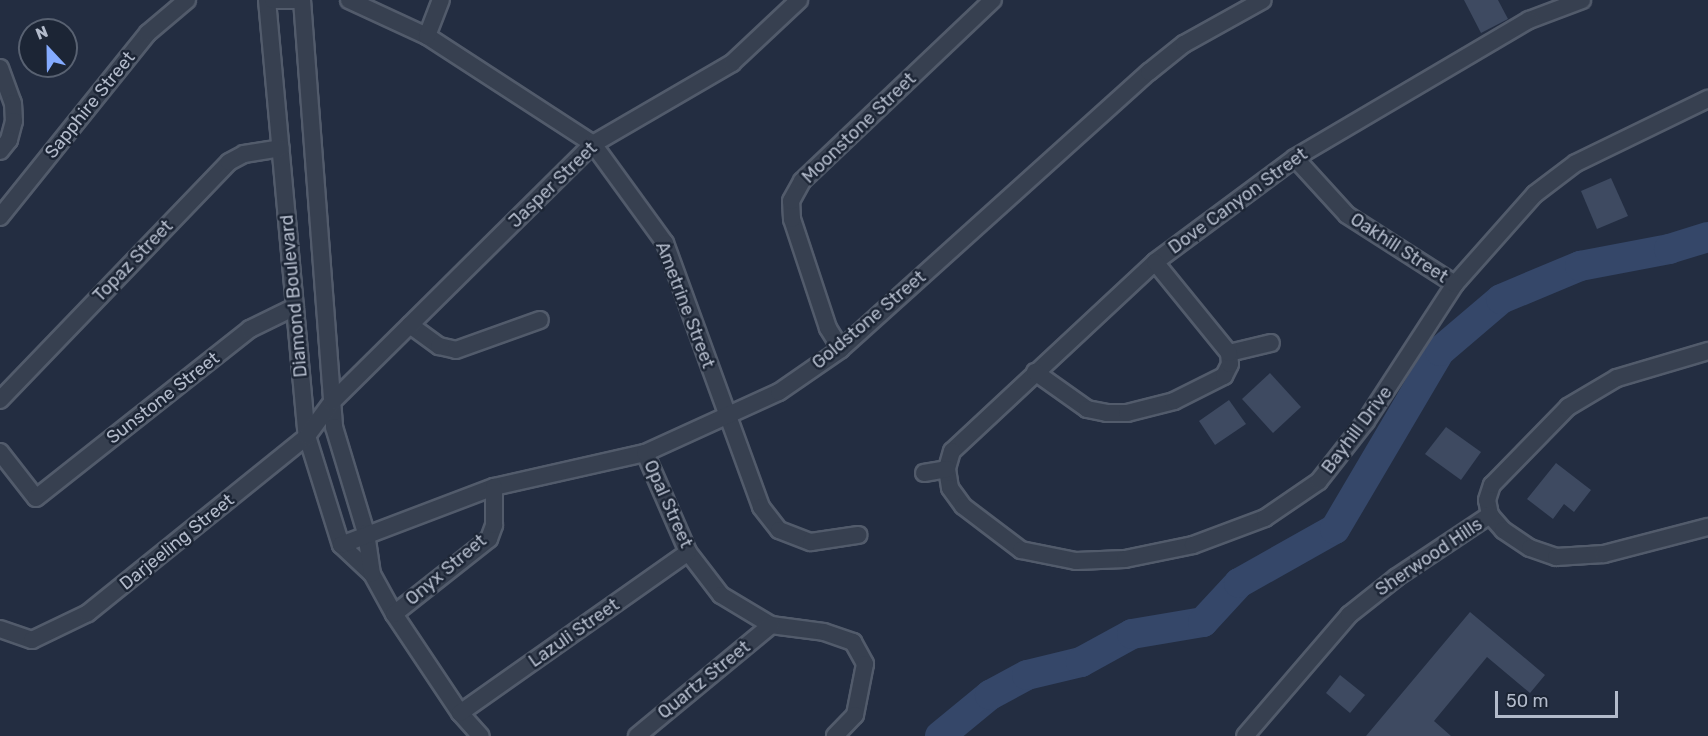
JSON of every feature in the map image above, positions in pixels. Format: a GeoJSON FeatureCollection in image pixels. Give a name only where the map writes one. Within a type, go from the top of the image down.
{"type":"FeatureCollection","features":[{"type":"Feature","properties":{"kind":"street","name":"Sapphire Street"},"geometry":{"type":"LineString","coordinates":[[0,217],[148,33],[187,0]]}},
{"type":"Feature","properties":{"kind":"street","name":"Diamond Boulevard"},"geometry":{"type":"LineString","coordinates":[[267,0],[307,436],[341,545],[372,573]]}},
{"type":"Feature","properties":{"kind":"street"},"geometry":{"type":"LineString","coordinates":[[273,0],[296,0]]}},
{"type":"Feature","properties":{"kind":"street","name":"Diamond Boulevard"},"geometry":{"type":"LineString","coordinates":[[302,0],[334,427],[366,533],[372,573],[394,614],[460,713],[481,736]]}},
{"type":"Feature","properties":{"kind":"street","name":"Ametrine Street"},"geometry":{"type":"LineString","coordinates":[[349,0],[427,36],[593,144],[664,243],[761,507],[779,530],[811,542],[858,535]]}},
{"type":"Feature","properties":{"kind":"street"},"geometry":{"type":"LineString","coordinates":[[427,36],[441,0]]}},
{"type":"Feature","properties":{"kind":"street","name":"Jasper Street"},"geometry":{"type":"LineString","coordinates":[[332,402],[593,144],[732,63],[799,0]]}},
{"type":"Feature","properties":{"kind":"street","name":"Moonstone Street"},"geometry":{"type":"LineString","coordinates":[[841,349],[828,328],[806,263],[792,219],[791,201],[802,181],[993,0]]}},
{"type":"Feature","properties":{"kind":"street","name":"Goldstone Street"},"geometry":{"type":"LineString","coordinates":[[341,545],[366,533],[494,487],[645,453],[725,413],[779,392],[841,349],[1149,72],[1184,44],[1263,0]]}},
{"type":"Feature","properties":{"kind":"street","name":"Dove Canyon Street"},"geometry":{"type":"LineString","coordinates":[[947,469],[952,451],[968,432],[1155,262],[1295,158],[1529,20],[1582,0]]}},
{"type":"Feature","properties":{"kind":"street"},"geometry":{"type":"LineString","coordinates":[[0,68],[13,103],[14,121],[9,140],[0,151]]}},
{"type":"Feature","properties":{"kind":"street","name":"Bayhill Drive"},"geometry":{"type":"LineString","coordinates":[[947,469],[950,488],[963,506],[1001,538],[1045,558],[1125,559],[1229,534],[1291,503],[1319,481],[1366,421],[1455,284],[1535,194],[1576,163],[1708,99]]}},
{"type":"Feature","properties":{"kind":"street","name":"Topaz Street"},"geometry":{"type":"LineString","coordinates":[[0,400],[229,162],[244,154],[281,148]]}},
{"type":"Feature","properties":{"kind":"street","name":"Oakhill Street"},"geometry":{"type":"LineString","coordinates":[[1295,158],[1347,215],[1455,284]]}},
{"type":"Feature","properties":{"kind":"street"},"geometry":{"type":"LineString","coordinates":[[1035,372],[1087,409],[1127,413],[1174,401],[1212,385],[1230,364],[1229,353],[1155,262]]}},
{"type":"Feature","properties":{"kind":"street","name":"Sunstone Street"},"geometry":{"type":"LineString","coordinates":[[0,452],[36,498],[250,329],[295,307]]}},
{"type":"Feature","properties":{"kind":"street"},"geometry":{"type":"LineString","coordinates":[[410,325],[439,346],[456,350],[540,320]]}},
{"type":"Feature","properties":{"kind":"street"},"geometry":{"type":"LineString","coordinates":[[1229,353],[1271,343]]}},
{"type":"Feature","properties":{"kind":"street","name":"Sherwood Hills"},"geometry":{"type":"LineString","coordinates":[[1245,736],[1349,615],[1397,577],[1490,515],[1487,500],[1492,485],[1568,407],[1617,378],[1708,351]]}},
{"type":"Feature","properties":{"kind":"street","name":"Darjeeling Street"},"geometry":{"type":"LineString","coordinates":[[0,629],[32,640],[88,613],[307,436],[332,402]]}},
{"type":"Feature","properties":{"kind":"street","name":"Opal Street"},"geometry":{"type":"LineString","coordinates":[[645,453],[688,552],[721,595],[771,625]]}},
{"type":"Feature","properties":{"kind":"street"},"geometry":{"type":"LineString","coordinates":[[924,473],[947,469]]}},
{"type":"Feature","properties":{"kind":"street","name":"Onyx Street"},"geometry":{"type":"LineString","coordinates":[[394,614],[489,538],[494,525],[494,487]]}},
{"type":"Feature","properties":{"kind":"street"},"geometry":{"type":"LineString","coordinates":[[1490,515],[1503,530],[1530,548],[1556,557],[1604,554],[1708,527]]}},
{"type":"Feature","properties":{"kind":"street","name":"Lazuli Street"},"geometry":{"type":"LineString","coordinates":[[460,713],[688,552]]}},
{"type":"Feature","properties":{"kind":"street"},"geometry":{"type":"LineString","coordinates":[[771,625],[824,633],[852,642],[865,664],[855,715],[835,736]]}},
{"type":"Feature","properties":{"kind":"street","name":"Quartz Street"},"geometry":{"type":"LineString","coordinates":[[636,736],[771,625]]}},
{"type":"Feature","properties":{"kind":"building"},"geometry":{"type":"Polygon","coordinates":[[[1464,0],[1498,0],[1508,19],[1481,33],[1464,0]]]}},
{"type":"Feature","properties":{"kind":"building"},"geometry":{"type":"Polygon","coordinates":[[[1611,178],[1628,216],[1597,229],[1581,191],[1611,178]]]}},
{"type":"Feature","properties":{"kind":"building"},"geometry":{"type":"Polygon","coordinates":[[[1270,373],[1301,407],[1273,433],[1242,399],[1270,373]]]}},
{"type":"Feature","properties":{"kind":"building"},"geometry":{"type":"Polygon","coordinates":[[[1229,400],[1246,424],[1215,445],[1199,421],[1229,400]]]}},
{"type":"Feature","properties":{"kind":"building"},"geometry":{"type":"Polygon","coordinates":[[[1446,427],[1481,452],[1461,480],[1425,454],[1446,427]]]}},
{"type":"Feature","properties":{"kind":"building"},"geometry":{"type":"Polygon","coordinates":[[[1556,463],[1591,490],[1574,512],[1564,504],[1553,519],[1527,499],[1556,463]]]}},
{"type":"Feature","properties":{"kind":"building"},"geometry":{"type":"Polygon","coordinates":[[[1470,612],[1545,675],[1530,693],[1487,657],[1434,721],[1451,736],[1366,736],[1470,612]]]}},
{"type":"Feature","properties":{"kind":"building"},"geometry":{"type":"Polygon","coordinates":[[[1340,675],[1365,695],[1350,713],[1326,693],[1340,675]]]}},
{"type":"Feature","properties":{"kind":"waterway"},"geometry":{"type":"LineString","coordinates":[[940,736],[990,695],[1027,675],[1081,662],[1132,634],[1203,622],[1239,583],[1335,529],[1440,351],[1501,299],[1580,266],[1669,249],[1708,237]]}}]}
